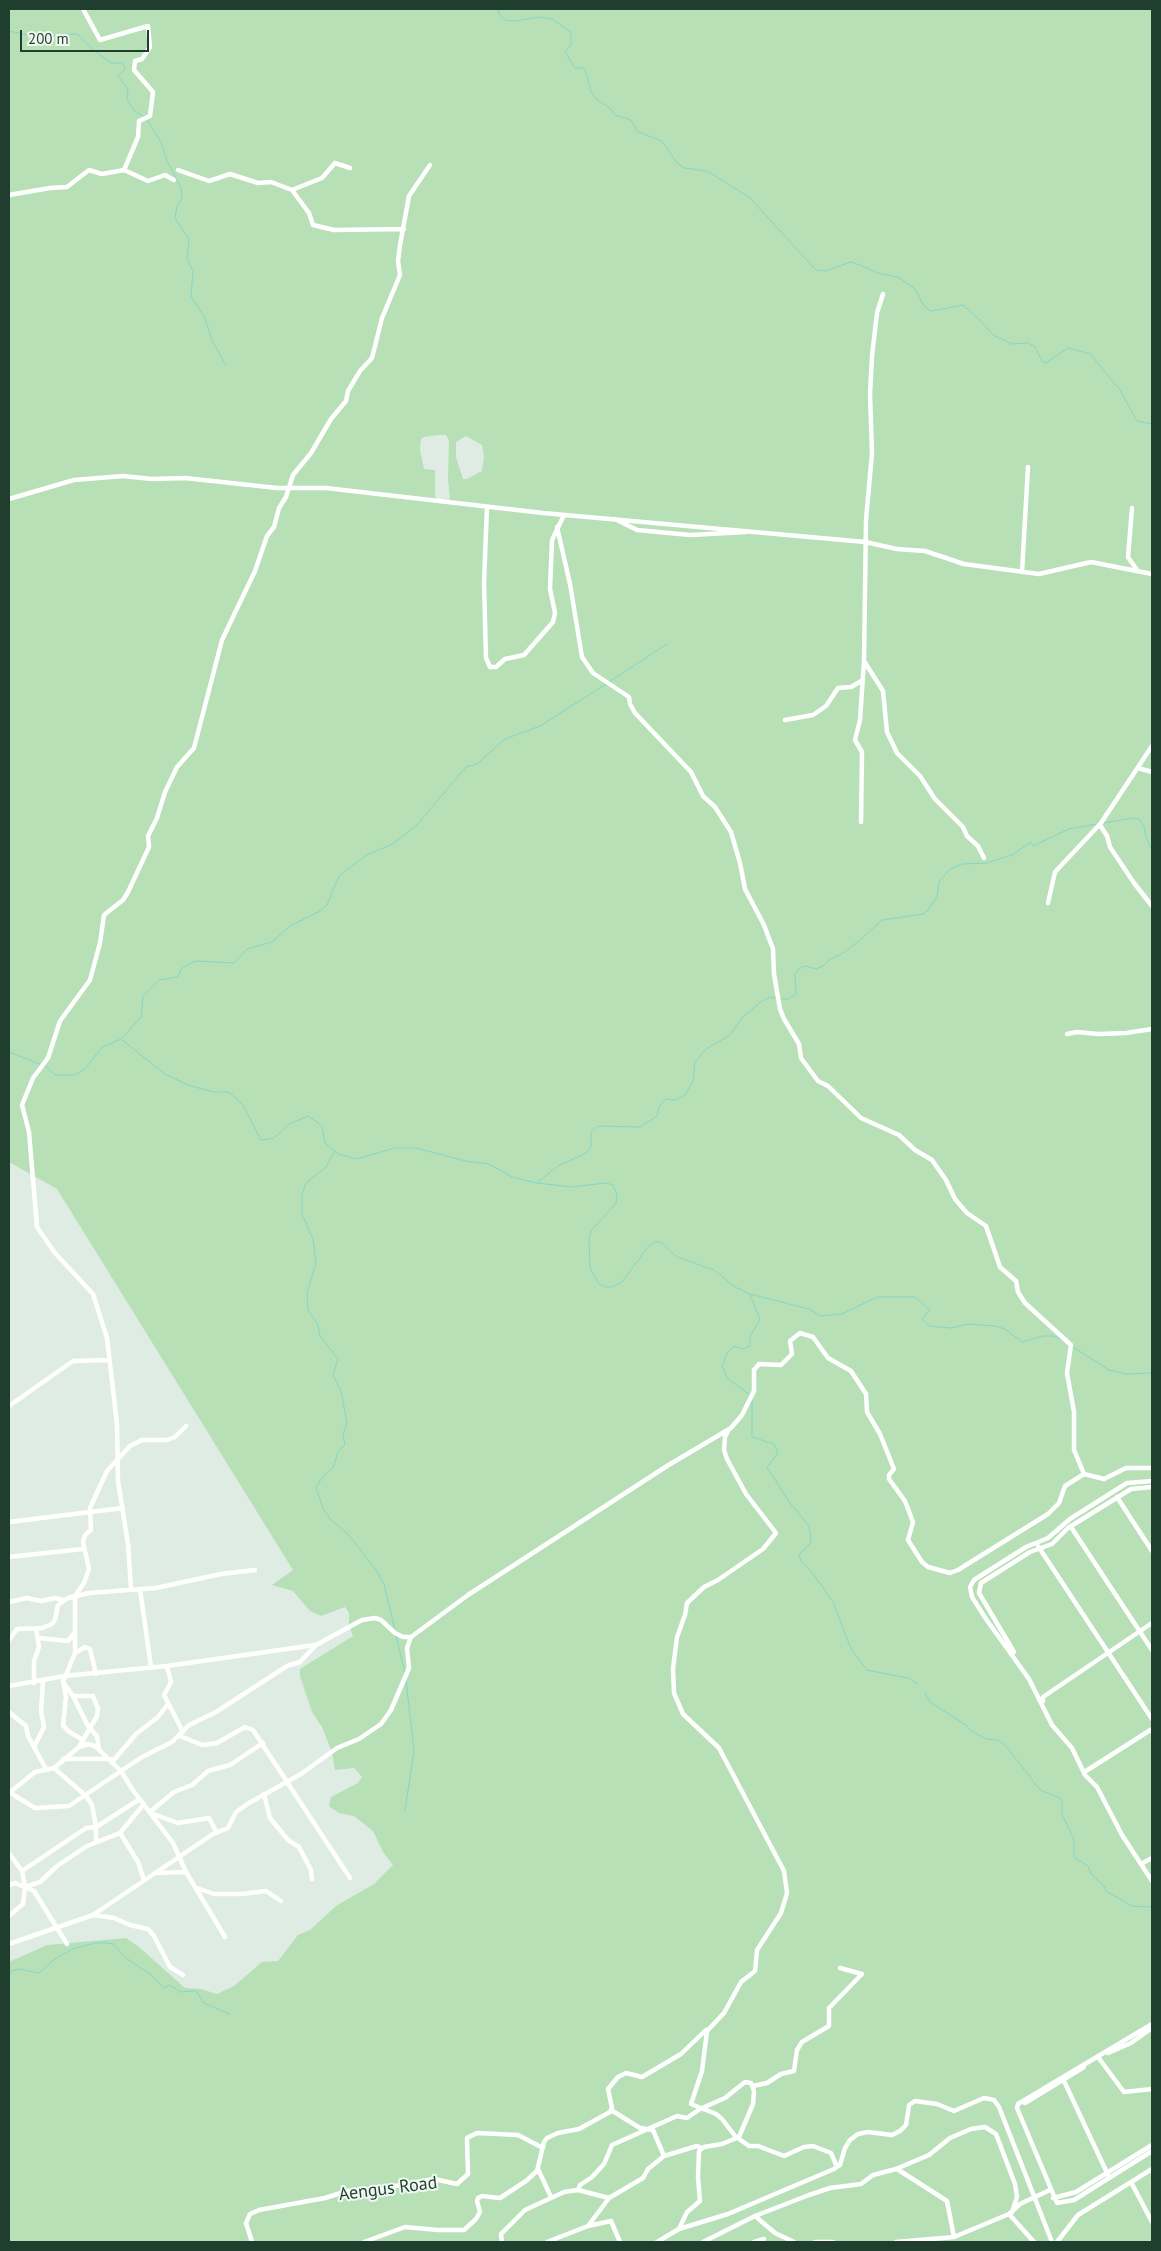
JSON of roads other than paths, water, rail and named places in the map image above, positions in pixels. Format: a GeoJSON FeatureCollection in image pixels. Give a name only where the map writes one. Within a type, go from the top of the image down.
{"type":"FeatureCollection","features":[{"type":"Feature","properties":{"kind":"street"},"geometry":{"type":"LineString","coordinates":[[82,9],[100,40],[148,26],[150,47],[142,59],[135,61],[134,70],[153,92],[150,116],[140,121],[138,137],[124,170]]}},
{"type":"Feature","properties":{"kind":"street"},"geometry":{"type":"LineString","coordinates":[[292,190],[322,178],[335,163],[350,168]]}},
{"type":"Feature","properties":{"kind":"street"},"geometry":{"type":"LineString","coordinates":[[131,1588],[118,1458],[117,1424],[106,1338],[93,1294],[55,1253],[37,1227],[29,1132],[22,1106],[33,1078],[48,1058],[60,1020],[90,980],[96,961],[104,915],[122,900],[128,892],[149,847],[148,836],[176,767],[194,748],[222,640],[255,571],[267,536],[274,527],[279,508],[290,488],[294,475],[311,453],[331,419],[346,401],[348,391],[360,371],[372,358],[382,318],[400,276],[398,261],[410,196],[430,165]]}},
{"type":"Feature","properties":{"kind":"street"},"geometry":{"type":"LineString","coordinates":[[9,195],[67,187],[89,170],[102,174],[124,170],[148,181],[165,174],[174,180]]}},
{"type":"Feature","properties":{"kind":"street"},"geometry":{"type":"LineString","coordinates":[[178,170],[209,181],[230,174],[258,183],[271,182],[292,190],[309,213],[313,225],[334,230],[404,229]]}},
{"type":"Feature","properties":{"kind":"street"},"geometry":{"type":"LineString","coordinates":[[861,822],[862,752],[855,740],[860,720],[864,661],[865,542],[872,453],[870,394],[872,356],[877,314],[883,294]]}},
{"type":"Feature","properties":{"kind":"street"},"geometry":{"type":"LineString","coordinates":[[1022,572],[1028,467]]}},
{"type":"Feature","properties":{"kind":"street"},"geometry":{"type":"LineString","coordinates":[[9,500],[74,480],[123,476],[152,479],[185,478],[290,488],[326,488],[564,515],[865,542],[897,549],[925,551],[964,564],[1039,574],[1091,562],[1152,574]]}},
{"type":"Feature","properties":{"kind":"street"},"geometry":{"type":"LineString","coordinates":[[487,507],[484,583],[486,658],[490,667],[496,667],[505,659],[524,655],[553,622],[555,616],[550,590],[551,544],[564,515]]}},
{"type":"Feature","properties":{"kind":"street"},"geometry":{"type":"LineString","coordinates":[[1132,508],[1128,557],[1137,570]]}},
{"type":"Feature","properties":{"kind":"street"},"geometry":{"type":"LineString","coordinates":[[613,518],[637,530],[690,535],[725,535],[755,531]]}},
{"type":"Feature","properties":{"kind":"street"},"geometry":{"type":"LineString","coordinates":[[557,528],[570,584],[582,657],[594,673],[629,697],[630,704],[635,713],[691,772],[704,796],[715,807],[731,832],[740,862],[745,889],[764,925],[773,949],[774,974],[782,1014],[799,1044],[801,1058],[818,1080],[828,1086],[861,1118],[899,1135],[915,1150],[932,1160],[946,1180],[955,1199],[967,1213],[986,1226],[1000,1267],[1016,1281],[1018,1292],[1025,1303],[1071,1345],[1067,1373],[1074,1412],[1074,1450],[1084,1474]]}},
{"type":"Feature","properties":{"kind":"street"},"geometry":{"type":"LineString","coordinates":[[864,661],[883,690],[887,732],[897,753],[920,776],[935,799],[963,827],[967,836],[978,846],[984,858]]}},
{"type":"Feature","properties":{"kind":"street"},"geometry":{"type":"LineString","coordinates":[[785,720],[813,715],[826,706],[838,688],[851,687],[863,680]]}},
{"type":"Feature","properties":{"kind":"street"},"geometry":{"type":"LineString","coordinates":[[1048,903],[1055,872],[1100,825],[1152,746]]}},
{"type":"Feature","properties":{"kind":"street"},"geometry":{"type":"LineString","coordinates":[[1138,768],[1152,772]]}},
{"type":"Feature","properties":{"kind":"street"},"geometry":{"type":"LineString","coordinates":[[1100,825],[1107,836],[1110,847],[1152,906]]}},
{"type":"Feature","properties":{"kind":"street"},"geometry":{"type":"LineString","coordinates":[[1067,1034],[1077,1032],[1098,1034],[1126,1033],[1152,1029]]}},
{"type":"Feature","properties":{"kind":"street"},"geometry":{"type":"LineString","coordinates":[[9,1944],[93,1915],[178,1856],[228,1828],[236,1812],[301,1774],[337,1748],[359,1739],[380,1724],[391,1710],[410,1668],[407,1648],[411,1637],[468,1595],[667,1466],[728,1430],[742,1416],[754,1390],[754,1370],[759,1364],[781,1365],[792,1354],[790,1344],[792,1339],[800,1333],[814,1337],[828,1358],[851,1370],[866,1394],[867,1412],[880,1434],[894,1469],[888,1475],[889,1479],[905,1500],[913,1522],[913,1529],[908,1538],[919,1559],[928,1568],[950,1573],[1048,1514],[1059,1503],[1066,1486],[1084,1474],[1104,1479],[1126,1468],[1152,1468]]}},
{"type":"Feature","properties":{"kind":"street"},"geometry":{"type":"LineString","coordinates":[[9,1406],[74,1361],[110,1360]]}},
{"type":"Feature","properties":{"kind":"street"},"geometry":{"type":"LineString","coordinates":[[186,1426],[175,1437],[167,1440],[136,1442],[118,1458],[102,1478],[92,1502],[90,1513],[92,1530],[84,1538],[83,1549],[89,1569],[84,1583],[75,1596],[75,1653],[64,1676],[66,1697],[63,1725],[68,1731],[99,1749],[122,1771],[173,1843],[186,1872],[225,1937]]}},
{"type":"Feature","properties":{"kind":"street"},"geometry":{"type":"LineString","coordinates":[[611,2110],[608,2089],[618,2076],[623,2073],[638,2076],[646,2075],[681,2054],[724,2012],[741,1982],[755,1971],[757,1950],[781,1912],[787,1893],[784,1871],[719,1748],[683,1714],[674,1693],[673,1669],[677,1637],[686,1615],[687,1603],[704,1587],[718,1580],[764,1549],[776,1533],[746,1494],[726,1459],[724,1450],[725,1437],[728,1430]]}},
{"type":"Feature","properties":{"kind":"street"},"geometry":{"type":"LineString","coordinates":[[1043,1704],[1043,1697],[987,1610],[978,1589],[989,1577],[1048,1538],[1070,1519],[1127,1483],[1152,1481]]}},
{"type":"Feature","properties":{"kind":"street"},"geometry":{"type":"LineString","coordinates":[[1152,1487],[1134,1488],[1117,1497],[1071,1527],[1052,1544],[1038,1545],[985,1573],[974,1580],[970,1587],[972,1597],[1012,1653],[1043,1704],[1052,1725],[1072,1748],[1085,1775],[1097,1787],[1122,1835],[1152,1881]]}},
{"type":"Feature","properties":{"kind":"street"},"geometry":{"type":"LineString","coordinates":[[1117,1497],[1152,1551]]}},
{"type":"Feature","properties":{"kind":"street"},"geometry":{"type":"LineString","coordinates":[[9,1522],[123,1508]]}},
{"type":"Feature","properties":{"kind":"street"},"geometry":{"type":"LineString","coordinates":[[1071,1527],[1152,1650]]}},
{"type":"Feature","properties":{"kind":"street"},"geometry":{"type":"LineString","coordinates":[[1038,1545],[1152,1719]]}},
{"type":"Feature","properties":{"kind":"street"},"geometry":{"type":"LineString","coordinates":[[9,1557],[83,1549]]}},
{"type":"Feature","properties":{"kind":"street"},"geometry":{"type":"LineString","coordinates":[[9,1640],[18,1629],[46,1627],[55,1620],[58,1605],[63,1600],[75,1596],[131,1588],[140,1589],[175,1585],[221,1574],[255,1570]]}},
{"type":"Feature","properties":{"kind":"street"},"geometry":{"type":"LineString","coordinates":[[140,1589],[151,1667]]}},
{"type":"Feature","properties":{"kind":"street"},"geometry":{"type":"LineString","coordinates":[[9,1602],[27,1598],[41,1601],[55,1598],[63,1600]]}},
{"type":"Feature","properties":{"kind":"street"},"geometry":{"type":"LineString","coordinates":[[91,1744],[79,1747],[54,1768],[32,1774],[9,1792],[29,1806],[40,1809],[69,1806],[142,1757],[168,1745],[189,1725],[216,1712],[280,1671],[300,1662],[316,1645],[362,1620],[375,1618],[381,1620],[395,1633],[403,1637],[411,1637]]}},
{"type":"Feature","properties":{"kind":"street"},"geometry":{"type":"LineString","coordinates":[[1043,1697],[1152,1623]]}},
{"type":"Feature","properties":{"kind":"street"},"geometry":{"type":"LineString","coordinates":[[34,1682],[38,1638],[36,1628]]}},
{"type":"Feature","properties":{"kind":"street"},"geometry":{"type":"LineString","coordinates":[[38,1638],[68,1641],[76,1631]]}},
{"type":"Feature","properties":{"kind":"street"},"geometry":{"type":"LineString","coordinates":[[9,1686],[64,1676],[167,1666],[316,1645]]}},
{"type":"Feature","properties":{"kind":"street"},"geometry":{"type":"LineString","coordinates":[[75,1653],[85,1647],[90,1648],[96,1674]]}},
{"type":"Feature","properties":{"kind":"street"},"geometry":{"type":"LineString","coordinates":[[167,1666],[171,1682],[164,1695],[181,1734],[202,1745],[217,1743],[249,1727],[263,1744],[350,1878]]}},
{"type":"Feature","properties":{"kind":"street"},"geometry":{"type":"LineString","coordinates":[[34,1747],[44,1726],[41,1711],[43,1681]]}},
{"type":"Feature","properties":{"kind":"street"},"geometry":{"type":"LineString","coordinates":[[64,1685],[73,1696],[89,1728],[97,1736],[99,1749]]}},
{"type":"Feature","properties":{"kind":"street"},"geometry":{"type":"LineString","coordinates":[[73,1696],[94,1697],[98,1709],[97,1716],[79,1747]]}},
{"type":"Feature","properties":{"kind":"street"},"geometry":{"type":"LineString","coordinates":[[64,1759],[112,1760],[136,1734],[158,1717],[168,1704]]}},
{"type":"Feature","properties":{"kind":"street"},"geometry":{"type":"LineString","coordinates":[[9,1712],[26,1726],[34,1747],[46,1769]]}},
{"type":"Feature","properties":{"kind":"street"},"geometry":{"type":"LineString","coordinates":[[1086,1771],[1152,1729]]}},
{"type":"Feature","properties":{"kind":"street"},"geometry":{"type":"LineString","coordinates":[[152,1812],[174,1792],[192,1785],[208,1771],[230,1765],[263,1744]]}},
{"type":"Feature","properties":{"kind":"street"},"geometry":{"type":"LineString","coordinates":[[54,1768],[86,1796],[92,1805],[96,1827],[96,1842]]}},
{"type":"Feature","properties":{"kind":"street"},"geometry":{"type":"LineString","coordinates":[[264,1794],[270,1818],[290,1842],[299,1847],[311,1870],[312,1879]]}},
{"type":"Feature","properties":{"kind":"street"},"geometry":{"type":"LineString","coordinates":[[22,1872],[86,1828],[96,1827],[140,1799]]}},
{"type":"Feature","properties":{"kind":"street"},"geometry":{"type":"LineString","coordinates":[[25,1887],[40,1882],[58,1866],[96,1842],[120,1833],[144,1804]]}},
{"type":"Feature","properties":{"kind":"street"},"geometry":{"type":"LineString","coordinates":[[152,1812],[178,1823],[209,1818],[217,1833]]}},
{"type":"Feature","properties":{"kind":"street"},"geometry":{"type":"LineString","coordinates":[[120,1833],[138,1862],[144,1880]]}},
{"type":"Feature","properties":{"kind":"street"},"geometry":{"type":"LineString","coordinates":[[9,1853],[22,1872],[25,1887],[23,1904],[9,1916]]}},
{"type":"Feature","properties":{"kind":"street"},"geometry":{"type":"LineString","coordinates":[[1141,1864],[1152,1858]]}},
{"type":"Feature","properties":{"kind":"street"},"geometry":{"type":"LineString","coordinates":[[154,1873],[186,1872]]}},
{"type":"Feature","properties":{"kind":"street"},"geometry":{"type":"LineString","coordinates":[[9,1885],[15,1883],[34,1891],[67,1944]]}},
{"type":"Feature","properties":{"kind":"street"},"geometry":{"type":"LineString","coordinates":[[195,1888],[214,1894],[242,1894],[266,1891],[281,1901]]}},
{"type":"Feature","properties":{"kind":"street"},"geometry":{"type":"LineString","coordinates":[[93,1915],[114,1918],[130,1925],[148,1929],[154,1936],[170,1967],[183,1975]]}},
{"type":"Feature","properties":{"kind":"street"},"geometry":{"type":"LineString","coordinates":[[578,2190],[580,2185],[592,2178],[604,2164],[612,2145],[677,2116],[687,2118],[700,2109],[725,2098],[745,2082],[754,2086],[767,2083],[781,2074],[794,2071],[798,2050],[802,2042],[829,2026],[829,2008],[862,1974],[840,1968]]}},
{"type":"Feature","properties":{"kind":"street"},"geometry":{"type":"LineString","coordinates":[[1152,2024],[1018,2104],[1017,2108],[1053,2198],[1072,2194],[1152,2152]]}},
{"type":"Feature","properties":{"kind":"street"},"geometry":{"type":"LineString","coordinates":[[711,2026],[706,2034],[702,2072],[692,2106],[708,2110],[722,2119],[737,2138],[749,2146],[758,2146],[780,2156],[807,2146],[813,2146],[831,2153],[837,2167]]}},
{"type":"Feature","properties":{"kind":"street"},"geometry":{"type":"LineString","coordinates":[[1017,2108],[1064,2081],[1098,2057],[1131,2043],[1152,2028]]}},
{"type":"Feature","properties":{"kind":"street"},"geometry":{"type":"LineString","coordinates":[[1098,2057],[1124,2092],[1152,2089]]}},
{"type":"Feature","properties":{"kind":"street"},"geometry":{"type":"LineString","coordinates":[[1064,2081],[1108,2176]]}},
{"type":"Feature","properties":{"kind":"street"},"geometry":{"type":"LineString","coordinates":[[588,2226],[609,2198],[643,2178],[648,2169],[664,2156],[697,2146],[702,2148],[722,2144],[737,2138],[753,2104],[754,2086]]}},
{"type":"Feature","properties":{"kind":"street"},"geometry":{"type":"LineString","coordinates":[[657,2242],[679,2229],[728,2214],[837,2167],[850,2140],[858,2134],[868,2132],[892,2136],[900,2131],[906,2124],[908,2108],[915,2102],[937,2104],[954,2110],[972,2102],[990,2098],[999,2107],[1052,2242]]}},
{"type":"Feature","properties":{"kind":"street"},"geometry":{"type":"LineString","coordinates":[[611,2110],[640,2128],[654,2132],[664,2156]]}},
{"type":"Feature","properties":{"kind":"street"},"geometry":{"type":"LineString","coordinates":[[364,2242],[405,2227],[464,2230],[476,2219],[480,2212],[478,2198],[482,2196],[500,2198],[508,2194],[526,2181],[538,2168],[544,2142],[550,2136],[579,2129],[611,2110]]}},
{"type":"Feature","properties":{"kind":"street"},"geometry":{"type":"LineString","coordinates":[[703,2242],[755,2216],[819,2192],[860,2184],[873,2176],[896,2169],[929,2155],[950,2138],[971,2129],[985,2127],[996,2134],[1015,2184],[1017,2197],[1010,2213]]}},
{"type":"Feature","properties":{"kind":"street","name":"Aengus Road"},"geometry":{"type":"LineString","coordinates":[[252,2242],[246,2223],[250,2214],[259,2210],[325,2198],[347,2191],[385,2188],[411,2182],[434,2179],[452,2185],[457,2184],[468,2174],[467,2138],[477,2133],[518,2135],[543,2148]]}},
{"type":"Feature","properties":{"kind":"street"},"geometry":{"type":"LineString","coordinates":[[1108,2176],[1152,2145]]}},
{"type":"Feature","properties":{"kind":"street"},"geometry":{"type":"LineString","coordinates":[[679,2229],[687,2212],[700,2201],[698,2155],[702,2148]]}},
{"type":"Feature","properties":{"kind":"street"},"geometry":{"type":"LineString","coordinates":[[538,2168],[551,2197]]}},
{"type":"Feature","properties":{"kind":"street"},"geometry":{"type":"LineString","coordinates":[[896,2169],[947,2201],[954,2237]]}},
{"type":"Feature","properties":{"kind":"street"},"geometry":{"type":"LineString","coordinates":[[1057,2242],[1078,2215],[1152,2169]]}},
{"type":"Feature","properties":{"kind":"street"},"geometry":{"type":"LineString","coordinates":[[1131,2182],[1152,2222]]}},
{"type":"Feature","properties":{"kind":"street"},"geometry":{"type":"LineString","coordinates":[[502,2242],[501,2234],[518,2216],[551,2197],[578,2190],[609,2198]]}},
{"type":"Feature","properties":{"kind":"street"},"geometry":{"type":"LineString","coordinates":[[896,2242],[954,2237],[1010,2213],[1020,2204],[1050,2190]]}},
{"type":"Feature","properties":{"kind":"street"},"geometry":{"type":"LineString","coordinates":[[1010,2213],[1034,2242]]}},
{"type":"Feature","properties":{"kind":"street"},"geometry":{"type":"LineString","coordinates":[[755,2216],[775,2233],[794,2242]]}},
{"type":"Feature","properties":{"kind":"street"},"geometry":{"type":"LineString","coordinates":[[547,2242],[588,2226],[611,2221],[620,2242]]}},
{"type":"Feature","properties":{"kind":"street"},"geometry":{"type":"LineString","coordinates":[[754,2242],[764,2239]]}},
{"type":"Feature","properties":{"kind":"street"},"geometry":{"type":"LineString","coordinates":[[815,2242],[832,2242]]}},
{"type":"Feature","properties":{"kind":"waterway"},"geometry":{"type":"LineString","coordinates":[[498,9],[499,14],[505,20],[514,21],[540,17],[552,19],[571,32],[571,45],[565,52],[575,68],[583,68],[586,72],[591,92],[596,99],[610,108],[615,115],[631,120],[638,132],[662,141],[677,163],[684,168],[707,171],[749,197],[816,270],[825,271],[851,262],[877,273],[898,277],[915,289],[924,306],[931,311],[963,305],[993,335],[1012,344],[1028,343],[1035,347],[1042,361],[1046,363],[1068,348],[1090,354],[1120,390],[1137,421],[1152,424]]}},
{"type":"Feature","properties":{"kind":"waterway"},"geometry":{"type":"LineString","coordinates":[[9,31],[38,37],[77,34],[111,63],[122,63],[125,67],[118,76],[128,89],[127,99],[134,110],[144,117]]}},
{"type":"Feature","properties":{"kind":"waterway"},"geometry":{"type":"LineString","coordinates":[[147,120],[161,142],[167,161],[181,188],[182,199],[177,206],[175,218],[189,239],[187,259],[193,271],[191,296],[204,316],[213,342],[225,364]]}},
{"type":"Feature","properties":{"kind":"waterway"},"geometry":{"type":"LineString","coordinates":[[609,682],[667,644]]}},
{"type":"Feature","properties":{"kind":"waterway"},"geometry":{"type":"LineString","coordinates":[[122,1038],[141,1017],[143,996],[159,980],[178,977],[181,969],[195,961],[234,963],[247,949],[272,942],[290,926],[320,911],[327,905],[339,876],[368,854],[391,845],[416,826],[466,767],[477,764],[505,739],[540,726],[606,684]]}},
{"type":"Feature","properties":{"kind":"waterway"},"geometry":{"type":"LineString","coordinates":[[1103,823],[1133,818],[1139,819],[1144,826],[1152,851]]}},
{"type":"Feature","properties":{"kind":"waterway"},"geometry":{"type":"LineString","coordinates":[[779,999],[788,999],[796,994],[795,974],[799,969],[805,966],[816,969],[823,966],[829,960],[843,953],[859,941],[882,920],[923,914],[937,897],[939,882],[950,869],[962,864],[987,863],[1012,855],[1031,842],[1033,846],[1069,829],[1097,824]]}},
{"type":"Feature","properties":{"kind":"waterway"},"geometry":{"type":"LineString","coordinates":[[537,1183],[558,1166],[586,1153],[591,1147],[591,1132],[598,1126],[640,1127],[657,1116],[659,1107],[666,1099],[676,1100],[685,1095],[693,1081],[695,1062],[706,1049],[730,1035],[742,1018],[762,1001],[770,997],[775,998]]}},
{"type":"Feature","properties":{"kind":"waterway"},"geometry":{"type":"LineString","coordinates":[[45,1066],[55,1075],[74,1075],[85,1069],[102,1047],[121,1039],[165,1074],[188,1085],[213,1092],[229,1092],[243,1105],[261,1140],[274,1138],[289,1124],[308,1116],[322,1126],[325,1143],[338,1154],[357,1159],[394,1148],[416,1148],[466,1161],[489,1164],[512,1177],[537,1183],[572,1187],[606,1183],[613,1185],[617,1195],[616,1203],[591,1231],[589,1239],[590,1268],[599,1284],[605,1287],[612,1287],[622,1282],[647,1248],[655,1242],[661,1242],[677,1257],[714,1270],[735,1287],[750,1294],[809,1309],[820,1316],[842,1314],[877,1297],[915,1297],[930,1310],[922,1319],[929,1326],[951,1328],[969,1324],[995,1326],[1005,1329],[1022,1342],[1043,1336],[1053,1336],[1062,1339]]}},
{"type":"Feature","properties":{"kind":"waterway"},"geometry":{"type":"LineString","coordinates":[[9,1052],[42,1065]]}},
{"type":"Feature","properties":{"kind":"waterway"},"geometry":{"type":"LineString","coordinates":[[335,1151],[326,1167],[306,1183],[302,1195],[302,1214],[313,1239],[316,1263],[307,1293],[308,1310],[318,1325],[320,1336],[338,1359],[333,1375],[341,1391],[347,1423],[343,1434],[345,1445],[338,1452],[333,1468],[324,1475],[316,1487],[323,1508],[330,1519],[348,1534],[376,1570],[384,1584],[395,1630]]}},
{"type":"Feature","properties":{"kind":"waterway"},"geometry":{"type":"LineString","coordinates":[[750,1295],[760,1319],[750,1337],[750,1346],[743,1349],[734,1346],[727,1353],[722,1366],[727,1378],[750,1395]]}},
{"type":"Feature","properties":{"kind":"waterway"},"geometry":{"type":"LineString","coordinates":[[1073,1347],[1109,1370],[1127,1374],[1152,1373]]}},
{"type":"Feature","properties":{"kind":"waterway"},"geometry":{"type":"LineString","coordinates":[[752,1399],[752,1437],[774,1444],[778,1453],[767,1467],[790,1503],[809,1526],[810,1544],[799,1554],[801,1561],[815,1576],[833,1602],[851,1649],[867,1670],[908,1678],[918,1684]]}},
{"type":"Feature","properties":{"kind":"waterway"},"geometry":{"type":"LineString","coordinates":[[396,1636],[405,1673]]}},
{"type":"Feature","properties":{"kind":"waterway"},"geometry":{"type":"LineString","coordinates":[[405,1810],[414,1751],[406,1680]]}},
{"type":"Feature","properties":{"kind":"waterway"},"geometry":{"type":"LineString","coordinates":[[925,1693],[930,1702],[967,1726],[970,1730],[986,1739],[998,1740],[1005,1745],[1040,1790],[1060,1798],[1062,1814],[1074,1840],[1074,1857],[1088,1866],[1091,1874],[1104,1886],[1106,1891],[1132,1906],[1152,1907]]}},
{"type":"Feature","properties":{"kind":"waterway"},"geometry":{"type":"LineString","coordinates":[[9,1975],[13,1970],[19,1969],[39,1973],[55,1959],[73,1949],[95,1943],[113,1944],[126,1958],[150,1974],[164,1988],[169,1985],[181,1992],[197,1992],[204,2003],[230,2014]]}}]}
